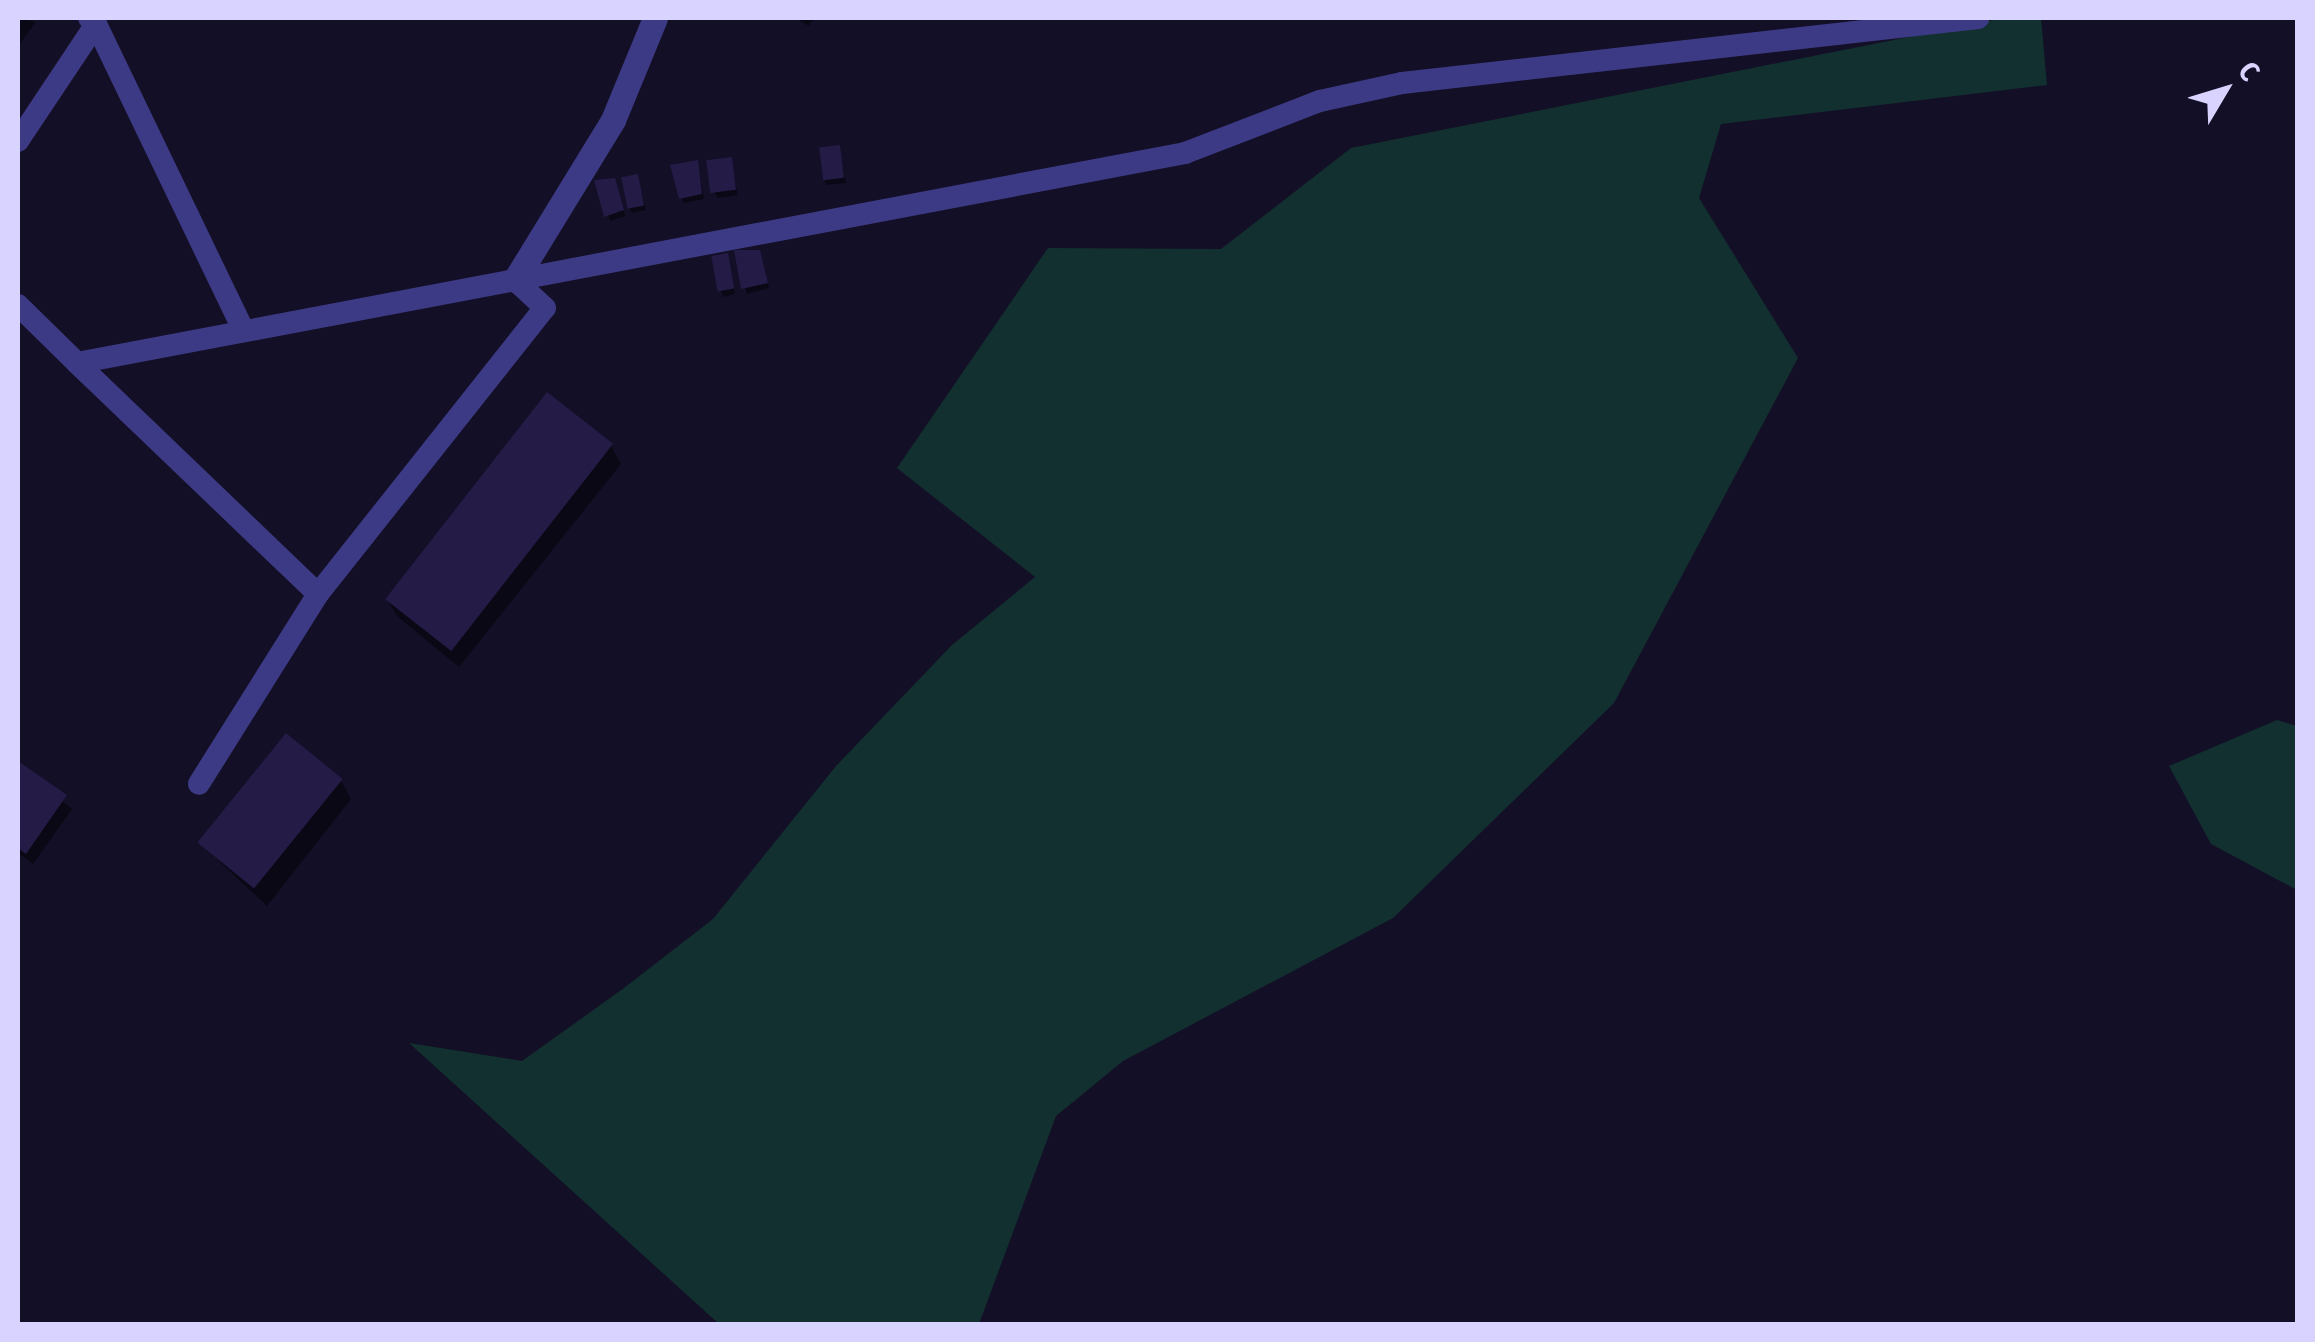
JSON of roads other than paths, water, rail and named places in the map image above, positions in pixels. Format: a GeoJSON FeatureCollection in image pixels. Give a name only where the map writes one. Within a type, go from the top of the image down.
{"type":"FeatureCollection","features":[{"type":"Feature","properties":{"kind":"street"},"geometry":{"type":"LineString","coordinates":[[515,280],[613,120],[655,18]]}},
{"type":"Feature","properties":{"kind":"lane"},"geometry":{"type":"LineString","coordinates":[[77,363],[1185,152],[1320,101],[1402,83],[1978,18]]}},
{"type":"Feature","properties":{"kind":"lane"},"geometry":{"type":"LineString","coordinates":[[92,21],[244,331]]}},
{"type":"Feature","properties":{"kind":"lane"},"geometry":{"type":"LineString","coordinates":[[18,141],[92,21]]}},
{"type":"Feature","properties":{"kind":"lane"},"geometry":{"type":"LineString","coordinates":[[199,784],[318,594],[546,308],[515,280]]}},
{"type":"Feature","properties":{"kind":"lane"},"geometry":{"type":"LineString","coordinates":[[18,305],[318,594]]}}]}
